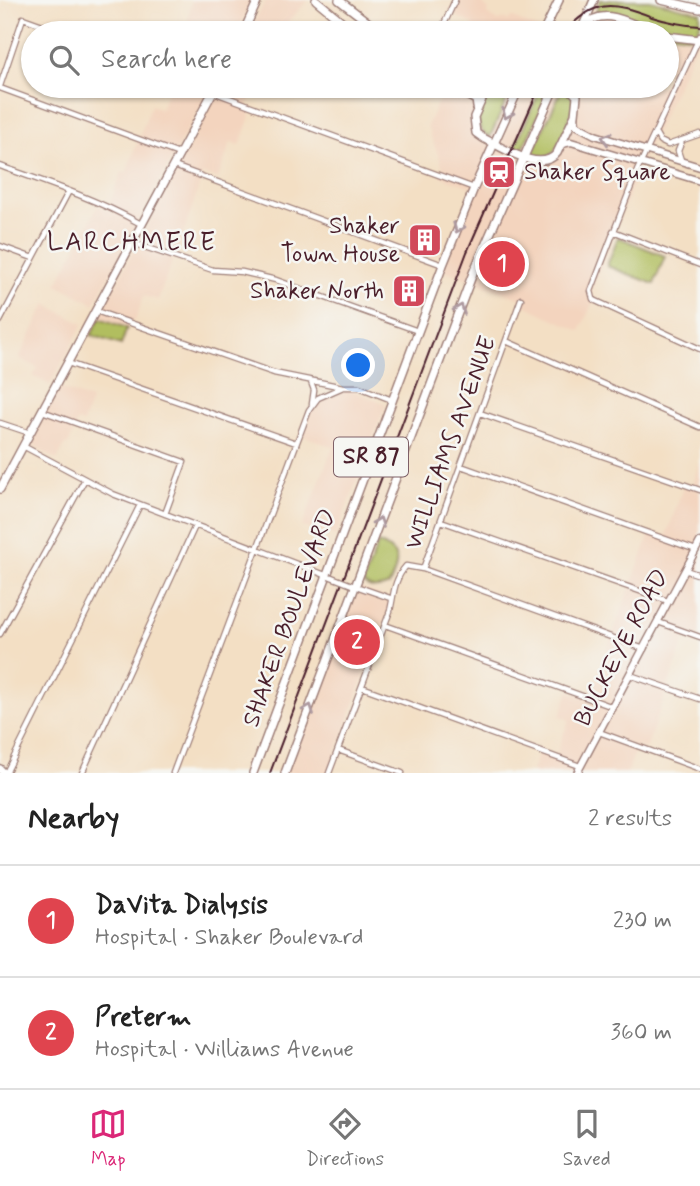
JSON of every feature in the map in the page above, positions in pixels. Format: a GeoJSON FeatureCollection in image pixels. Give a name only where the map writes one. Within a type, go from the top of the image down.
{"type":"FeatureCollection","features":[{"type":"Feature","properties":{"kind":"main road"},"geometry":{"type":"LineString","coordinates":[[248,21],[258,0]]}},
{"type":"Feature","properties":{"kind":"main road"},"geometry":{"type":"LineString","coordinates":[[316,0],[341,21]]}},
{"type":"Feature","properties":{"kind":"main road"},"geometry":{"type":"LineString","coordinates":[[339,0],[366,21]]}},
{"type":"Feature","properties":{"kind":"main road"},"geometry":{"type":"LineString","coordinates":[[585,21],[594,0]]}},
{"type":"Feature","properties":{"kind":"main road"},"geometry":{"type":"LineString","coordinates":[[661,0],[700,9]]}},
{"type":"Feature","properties":{"kind":"main road"},"geometry":{"type":"LineString","coordinates":[[549,21],[559,1]]}},
{"type":"Feature","properties":{"kind":"main road"},"geometry":{"type":"LineString","coordinates":[[591,21],[613,16],[625,21]]}},
{"type":"Feature","properties":{"kind":"main road"},"geometry":{"type":"LineString","coordinates":[[679,38],[699,39]]}},
{"type":"Feature","properties":{"kind":"main road"},"geometry":{"type":"LineString","coordinates":[[0,489],[208,98]]}},
{"type":"Feature","properties":{"kind":"main road"},"geometry":{"type":"LineString","coordinates":[[472,98],[476,100],[476,111]]}},
{"type":"Feature","properties":{"kind":"main road"},"geometry":{"type":"LineString","coordinates":[[482,98],[473,123],[476,133],[539,162],[553,158],[575,115],[577,98]]}},
{"type":"Feature","properties":{"kind":"main road","name":"SHAKER BOULEVARD"},"geometry":{"type":"LineString","coordinates":[[253,773],[443,265],[515,98]]}},
{"type":"Feature","properties":{"kind":"main road","name":"SHAKER BOULEVARD"},"geometry":{"type":"LineString","coordinates":[[285,773],[485,243],[550,98]]}},
{"type":"Feature","properties":{"kind":"main road"},"geometry":{"type":"LineString","coordinates":[[0,769],[5,773]]}},
{"type":"Feature","properties":{"kind":"street"},"geometry":{"type":"LineString","coordinates":[[445,21],[455,0]]}},
{"type":"Feature","properties":{"kind":"street"},"geometry":{"type":"LineString","coordinates":[[21,24],[0,87],[21,95]]}},
{"type":"Feature","properties":{"kind":"street"},"geometry":{"type":"LineString","coordinates":[[679,83],[699,39]]}},
{"type":"Feature","properties":{"kind":"street"},"geometry":{"type":"LineString","coordinates":[[29,98],[179,154]]}},
{"type":"Feature","properties":{"kind":"street"},"geometry":{"type":"LineString","coordinates":[[239,98],[474,188]]}},
{"type":"Feature","properties":{"kind":"street"},"geometry":{"type":"LineString","coordinates":[[672,98],[641,163],[613,231],[592,294],[596,302],[700,349]]}},
{"type":"Feature","properties":{"kind":"street"},"geometry":{"type":"LineString","coordinates":[[575,115],[576,125],[584,130],[700,167]]}},
{"type":"Feature","properties":{"kind":"street"},"geometry":{"type":"LineString","coordinates":[[656,134],[665,144],[700,134]]}},
{"type":"Feature","properties":{"kind":"street"},"geometry":{"type":"LineString","coordinates":[[681,160],[678,151],[683,141]]}},
{"type":"Feature","properties":{"kind":"street"},"geometry":{"type":"LineString","coordinates":[[559,147],[571,142],[700,181]]}},
{"type":"Feature","properties":{"kind":"street"},"geometry":{"type":"LineString","coordinates":[[173,165],[443,265]]}},
{"type":"Feature","properties":{"kind":"street"},"geometry":{"type":"LineString","coordinates":[[0,166],[107,206],[141,225]]}},
{"type":"Feature","properties":{"kind":"street"},"geometry":{"type":"LineString","coordinates":[[0,321],[69,191]]}},
{"type":"Feature","properties":{"kind":"street"},"geometry":{"type":"LineString","coordinates":[[613,231],[700,265]]}},
{"type":"Feature","properties":{"kind":"street"},"geometry":{"type":"LineString","coordinates":[[132,243],[205,268],[242,272],[276,280],[418,331]]}},
{"type":"Feature","properties":{"kind":"street"},"geometry":{"type":"LineString","coordinates":[[0,246],[33,258]]}},
{"type":"Feature","properties":{"kind":"street","name":"WILLIAMS AVENUE"},"geometry":{"type":"LineString","coordinates":[[329,773],[392,605],[390,598],[403,569],[409,566],[423,569],[521,299]]}},
{"type":"Feature","properties":{"kind":"street"},"geometry":{"type":"LineString","coordinates":[[96,311],[274,373],[310,382],[359,387],[392,400]]}},
{"type":"Feature","properties":{"kind":"street"},"geometry":{"type":"LineString","coordinates":[[506,341],[700,427]]}},
{"type":"Feature","properties":{"kind":"street"},"geometry":{"type":"LineString","coordinates":[[68,363],[296,443]]}},
{"type":"Feature","properties":{"kind":"street"},"geometry":{"type":"LineString","coordinates":[[173,773],[312,404],[314,390],[310,382]]}},
{"type":"Feature","properties":{"kind":"street"},"geometry":{"type":"LineString","coordinates":[[312,404],[343,387]]}},
{"type":"Feature","properties":{"kind":"street"},"geometry":{"type":"LineString","coordinates":[[42,411],[184,462],[165,514]]}},
{"type":"Feature","properties":{"kind":"street"},"geometry":{"type":"LineString","coordinates":[[480,413],[700,490]]}},
{"type":"Feature","properties":{"kind":"street"},"geometry":{"type":"LineString","coordinates":[[0,423],[30,433]]}},
{"type":"Feature","properties":{"kind":"street"},"geometry":{"type":"LineString","coordinates":[[23,446],[140,505],[390,598]]}},
{"type":"Feature","properties":{"kind":"street"},"geometry":{"type":"LineString","coordinates":[[461,466],[696,550]]}},
{"type":"Feature","properties":{"kind":"street"},"geometry":{"type":"LineString","coordinates":[[0,635],[85,479]]}},
{"type":"Feature","properties":{"kind":"street"},"geometry":{"type":"LineString","coordinates":[[5,773],[140,505]]}},
{"type":"Feature","properties":{"kind":"street"},"geometry":{"type":"LineString","coordinates":[[441,521],[669,602]]}},
{"type":"Feature","properties":{"kind":"street"},"geometry":{"type":"LineString","coordinates":[[82,773],[195,526]]}},
{"type":"Feature","properties":{"kind":"street","name":"BUCKEYE ROAD"},"geometry":{"type":"LineString","coordinates":[[578,770],[700,542]]}},
{"type":"Feature","properties":{"kind":"street"},"geometry":{"type":"LineString","coordinates":[[423,569],[644,649]]}},
{"type":"Feature","properties":{"kind":"street"},"geometry":{"type":"LineString","coordinates":[[685,570],[700,575]]}},
{"type":"Feature","properties":{"kind":"street"},"geometry":{"type":"LineString","coordinates":[[658,622],[700,637]]}},
{"type":"Feature","properties":{"kind":"street"},"geometry":{"type":"LineString","coordinates":[[385,625],[613,707]]}},
{"type":"Feature","properties":{"kind":"street"},"geometry":{"type":"LineString","coordinates":[[630,675],[700,699]]}},
{"type":"Feature","properties":{"kind":"street"},"geometry":{"type":"LineString","coordinates":[[362,687],[578,770]]}},
{"type":"Feature","properties":{"kind":"street"},"geometry":{"type":"LineString","coordinates":[[599,732],[700,769]]}},
{"type":"Feature","properties":{"kind":"street"},"geometry":{"type":"LineString","coordinates":[[338,750],[402,773]]}},
{"type":"Feature","properties":{"kind":"shaded area"},"geometry":{"type":"Polygon","coordinates":[[[191,0],[251,0],[242,21],[188,21],[191,0]]]}},
{"type":"Feature","properties":{"kind":"shaded area"},"geometry":{"type":"Polygon","coordinates":[[[266,0],[308,0],[289,21],[255,21],[266,0]]]}},
{"type":"Feature","properties":{"kind":"shaded area"},"geometry":{"type":"Polygon","coordinates":[[[455,0],[479,0],[489,10],[487,14],[498,21],[466,21],[449,13],[455,0]]]}},
{"type":"Feature","properties":{"kind":"shaded area"},"geometry":{"type":"Polygon","coordinates":[[[608,16],[622,21],[596,21],[608,16]]]}},
{"type":"Feature","properties":{"kind":"shaded area"},"geometry":{"type":"Polygon","coordinates":[[[679,38],[698,40],[679,81],[679,38]]]}},
{"type":"Feature","properties":{"kind":"shaded area"},"geometry":{"type":"Polygon","coordinates":[[[165,98],[205,98],[94,304],[57,284],[98,206],[107,210],[122,172],[126,173],[151,105],[161,109],[165,98]]]}},
{"type":"Feature","properties":{"kind":"shaded area"},"geometry":{"type":"Polygon","coordinates":[[[215,98],[251,98],[247,108],[252,110],[240,145],[231,142],[218,179],[203,174],[176,256],[158,300],[144,296],[135,321],[131,320],[122,346],[89,335],[215,98]]]}},
{"type":"Feature","properties":{"kind":"shaded area"},"geometry":{"type":"Polygon","coordinates":[[[440,98],[671,98],[641,163],[591,291],[594,300],[580,331],[520,303],[521,299],[441,269],[474,188],[440,176],[443,168],[427,126],[440,98]]]}},
{"type":"Feature","properties":{"kind":"shaded area"},"geometry":{"type":"Polygon","coordinates":[[[46,304],[83,324],[50,385],[33,376],[38,368],[19,358],[46,304]]]}},
{"type":"Feature","properties":{"kind":"shaded area"},"geometry":{"type":"Polygon","coordinates":[[[60,388],[91,400],[83,423],[77,421],[68,445],[66,444],[57,460],[30,444],[60,388]]]}},
{"type":"Feature","properties":{"kind":"shaded area"},"geometry":{"type":"Polygon","coordinates":[[[351,390],[386,404],[336,535],[302,527],[333,447],[301,435],[311,411],[320,400],[351,390]]]}},
{"type":"Feature","properties":{"kind":"shaded area"},"geometry":{"type":"Polygon","coordinates":[[[700,462],[700,635],[699,637],[687,633],[646,749],[637,746],[627,773],[531,773],[539,752],[555,757],[569,720],[560,716],[569,691],[589,698],[650,534],[665,539],[684,485],[691,487],[700,462]]]}},
{"type":"Feature","properties":{"kind":"shaded area"},"geometry":{"type":"Polygon","coordinates":[[[355,586],[392,600],[329,773],[285,773],[355,586]]]}},
{"type":"Feature","properties":{"kind":"green space"},"geometry":{"type":"Polygon","coordinates":[[[600,0],[650,0],[700,12],[700,25],[692,37],[679,35],[679,21],[635,21],[615,13],[596,13],[600,0]]]}},
{"type":"Feature","properties":{"kind":"green space","name":"Shaker Square"},"geometry":{"type":"Polygon","coordinates":[[[486,98],[508,98],[490,137],[483,133],[480,127],[482,107],[486,98]]]}},
{"type":"Feature","properties":{"kind":"green space"},"geometry":{"type":"Polygon","coordinates":[[[537,98],[546,98],[522,150],[514,149],[537,98]]]}},
{"type":"Feature","properties":{"kind":"green space","name":"Shaker Square"},"geometry":{"type":"Polygon","coordinates":[[[558,98],[574,98],[566,129],[554,151],[544,157],[531,155],[558,98]]]}},
{"type":"Feature","properties":{"kind":"green space"},"geometry":{"type":"Polygon","coordinates":[[[618,237],[665,256],[654,284],[607,266],[618,237]]]}},
{"type":"Feature","properties":{"kind":"green space"},"geometry":{"type":"Polygon","coordinates":[[[100,318],[127,328],[121,345],[91,335],[100,318]]]}},
{"type":"Feature","properties":{"kind":"green space"},"geometry":{"type":"Polygon","coordinates":[[[378,543],[395,555],[396,565],[389,585],[376,588],[363,583],[378,543]]]}},
{"type":"Feature","properties":{"kind":"tram line"},"geometry":{"type":"LineString","coordinates":[[576,21],[594,9],[604,6],[625,8],[666,21]]}},
{"type":"Feature","properties":{"kind":"tram line"},"geometry":{"type":"LineString","coordinates":[[679,24],[700,26]]}},
{"type":"Feature","properties":{"kind":"tram line"},"geometry":{"type":"LineString","coordinates":[[270,773],[467,252],[535,98]]}},
{"type":"Feature","properties":{"kind":"place","name":"Shaker Square"},"geometry":{"type":"Point","coordinates":[499,172]}},
{"type":"Feature","properties":{"kind":"place","name":"Shaker Town House"},"geometry":{"type":"Point","coordinates":[425,240]}},
{"type":"Feature","properties":{"kind":"place","name":"DaVita Dialysis"},"geometry":{"type":"Point","coordinates":[502,264]}},
{"type":"Feature","properties":{"kind":"place","name":"Shaker North"},"geometry":{"type":"Point","coordinates":[409,291]}},
{"type":"Feature","properties":{"kind":"place","name":"Preterm"},"geometry":{"type":"Point","coordinates":[357,642]}},
{"type":"Feature","properties":{"kind":"district","name":"LARCHMERE"},"geometry":{"type":"Point","coordinates":[132,243]}}]}
